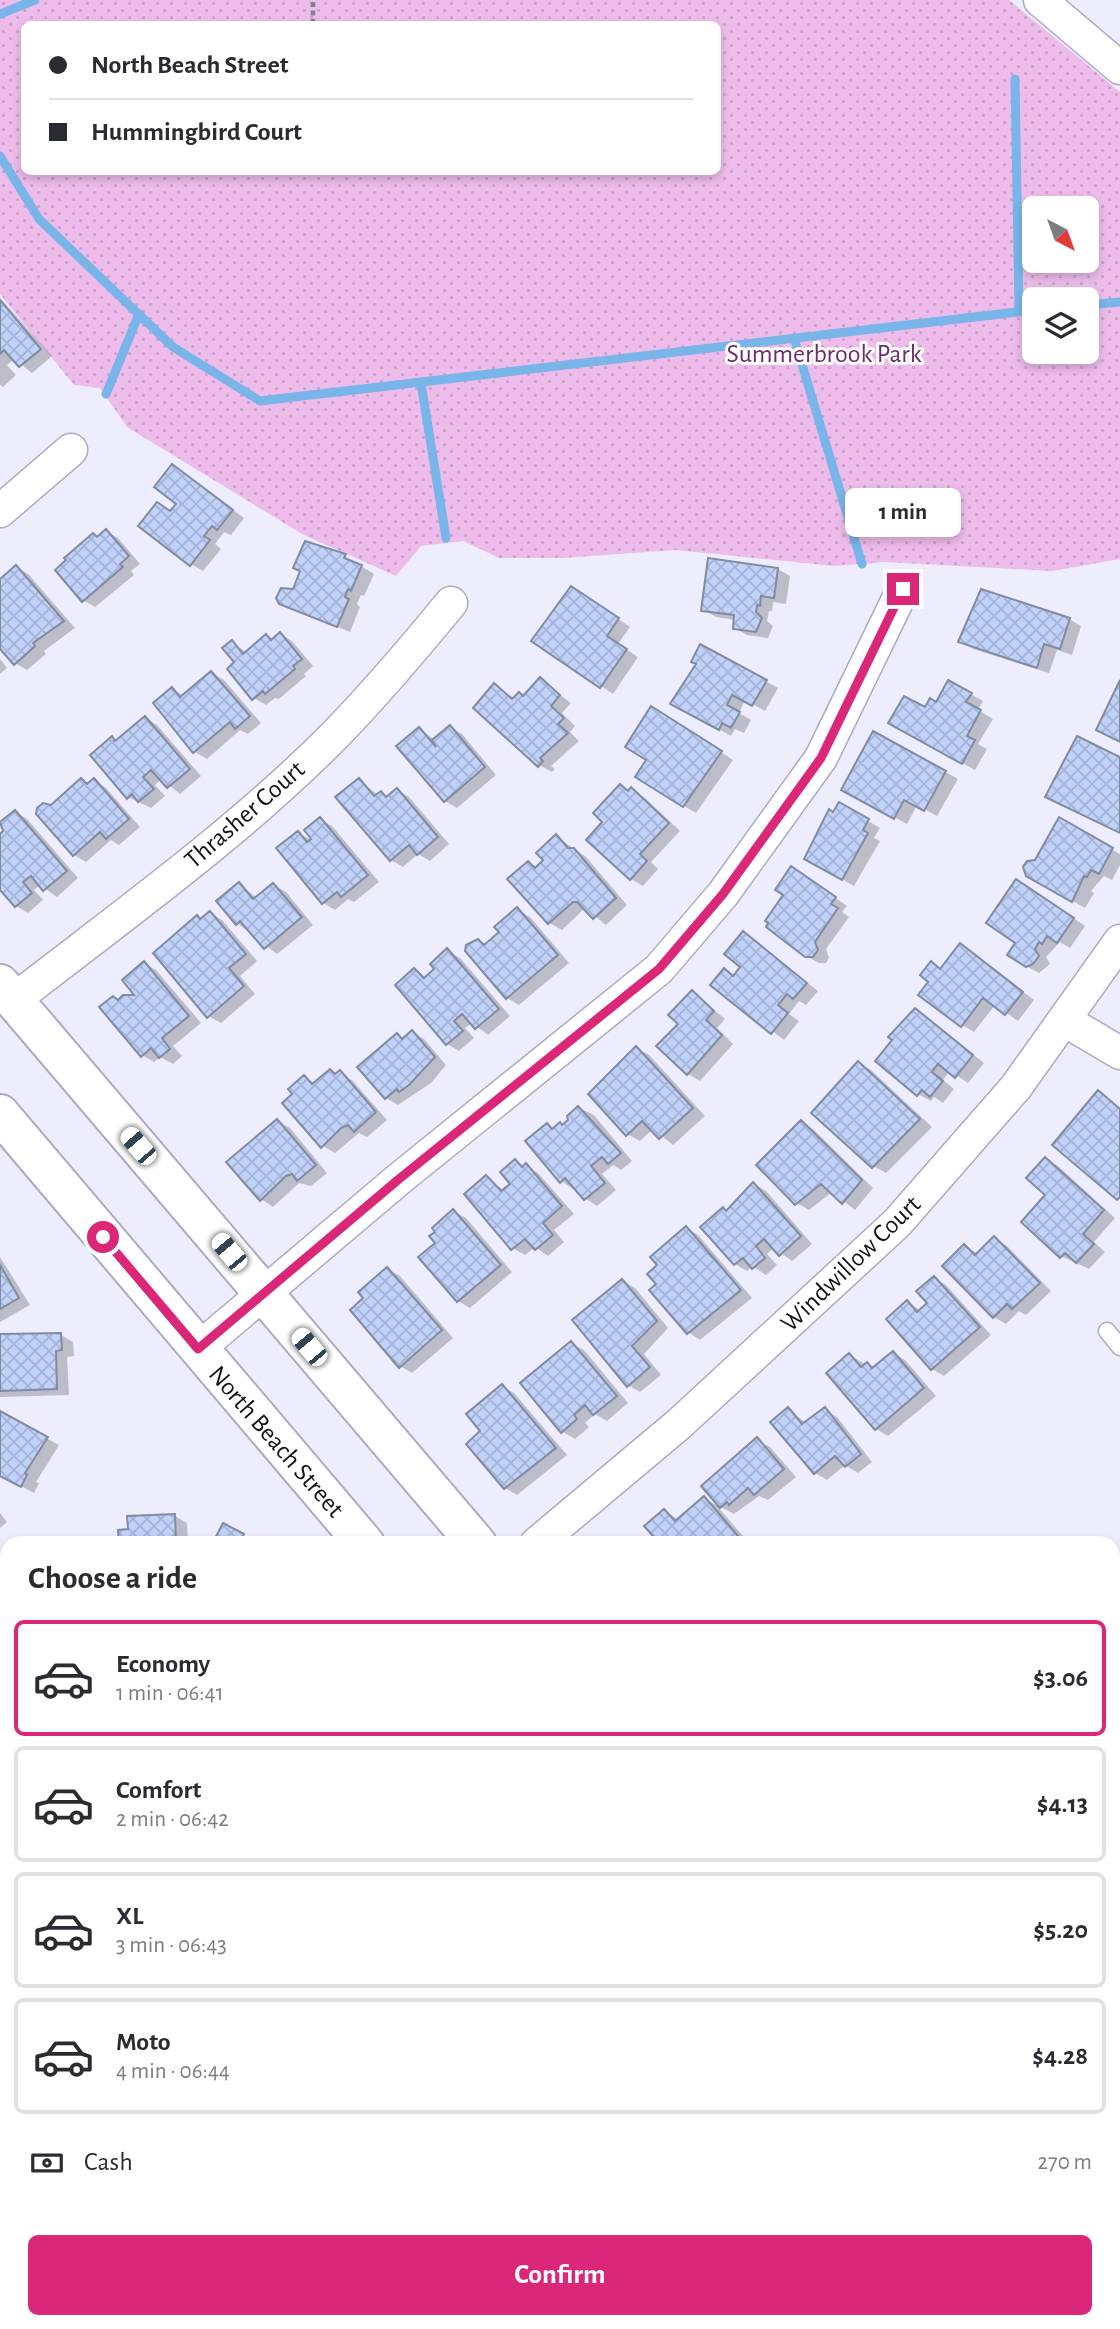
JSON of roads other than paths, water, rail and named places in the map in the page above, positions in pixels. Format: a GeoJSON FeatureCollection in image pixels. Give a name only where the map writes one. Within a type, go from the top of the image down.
{"type":"FeatureCollection","features":[{"type":"Feature","properties":{"kind":"main road"},"geometry":{"type":"LineString","coordinates":[[7,992],[470,1536]]}},
{"type":"Feature","properties":{"kind":"main road","name":"North Beach Street"},"geometry":{"type":"LineString","coordinates":[[0,1114],[358,1536]]}},
{"type":"Feature","properties":{"kind":"street"},"geometry":{"type":"LineString","coordinates":[[1048,3],[1120,68]]}},
{"type":"Feature","properties":{"kind":"street"},"geometry":{"type":"LineString","coordinates":[[0,511],[71,450]]}},
{"type":"Feature","properties":{"kind":"street"},"geometry":{"type":"LineString","coordinates":[[198,1349],[399,1179],[659,969],[723,894],[821,758],[903,589]]}},
{"type":"Feature","properties":{"kind":"street","name":"Thrasher Court"},"geometry":{"type":"LineString","coordinates":[[7,992],[210,846],[323,746],[390,676],[452,603]]}},
{"type":"Feature","properties":{"kind":"street","name":"Windwillow Court"},"geometry":{"type":"LineString","coordinates":[[546,1536],[679,1424],[897,1223],[1016,1087],[1066,1021],[1120,941]]}},
{"type":"Feature","properties":{"kind":"street"},"geometry":{"type":"LineString","coordinates":[[1066,1021],[1120,1053]]}},
{"type":"Feature","properties":{"kind":"lane"},"geometry":{"type":"LineString","coordinates":[[1107,1331],[1120,1347]]}},
{"type":"Feature","properties":{"kind":"waterway"},"geometry":{"type":"LineString","coordinates":[[0,14],[35,0]]}},
{"type":"Feature","properties":{"kind":"waterway"},"geometry":{"type":"LineString","coordinates":[[1015,79],[1019,311]]}},
{"type":"Feature","properties":{"kind":"waterway"},"geometry":{"type":"LineString","coordinates":[[0,156],[39,219],[173,347],[260,401],[1022,311]]}},
{"type":"Feature","properties":{"kind":"waterway"},"geometry":{"type":"LineString","coordinates":[[1099,304],[1120,302]]}},
{"type":"Feature","properties":{"kind":"waterway"},"geometry":{"type":"LineString","coordinates":[[106,394],[139,314]]}},
{"type":"Feature","properties":{"kind":"waterway"},"geometry":{"type":"LineString","coordinates":[[794,338],[862,564]]}},
{"type":"Feature","properties":{"kind":"waterway"},"geometry":{"type":"LineString","coordinates":[[421,383],[446,538]]}},
{"type":"Feature","properties":{"kind":"park label","name":"Summerbrook Park"},"geometry":{"type":"Point","coordinates":[824,353]}}]}
